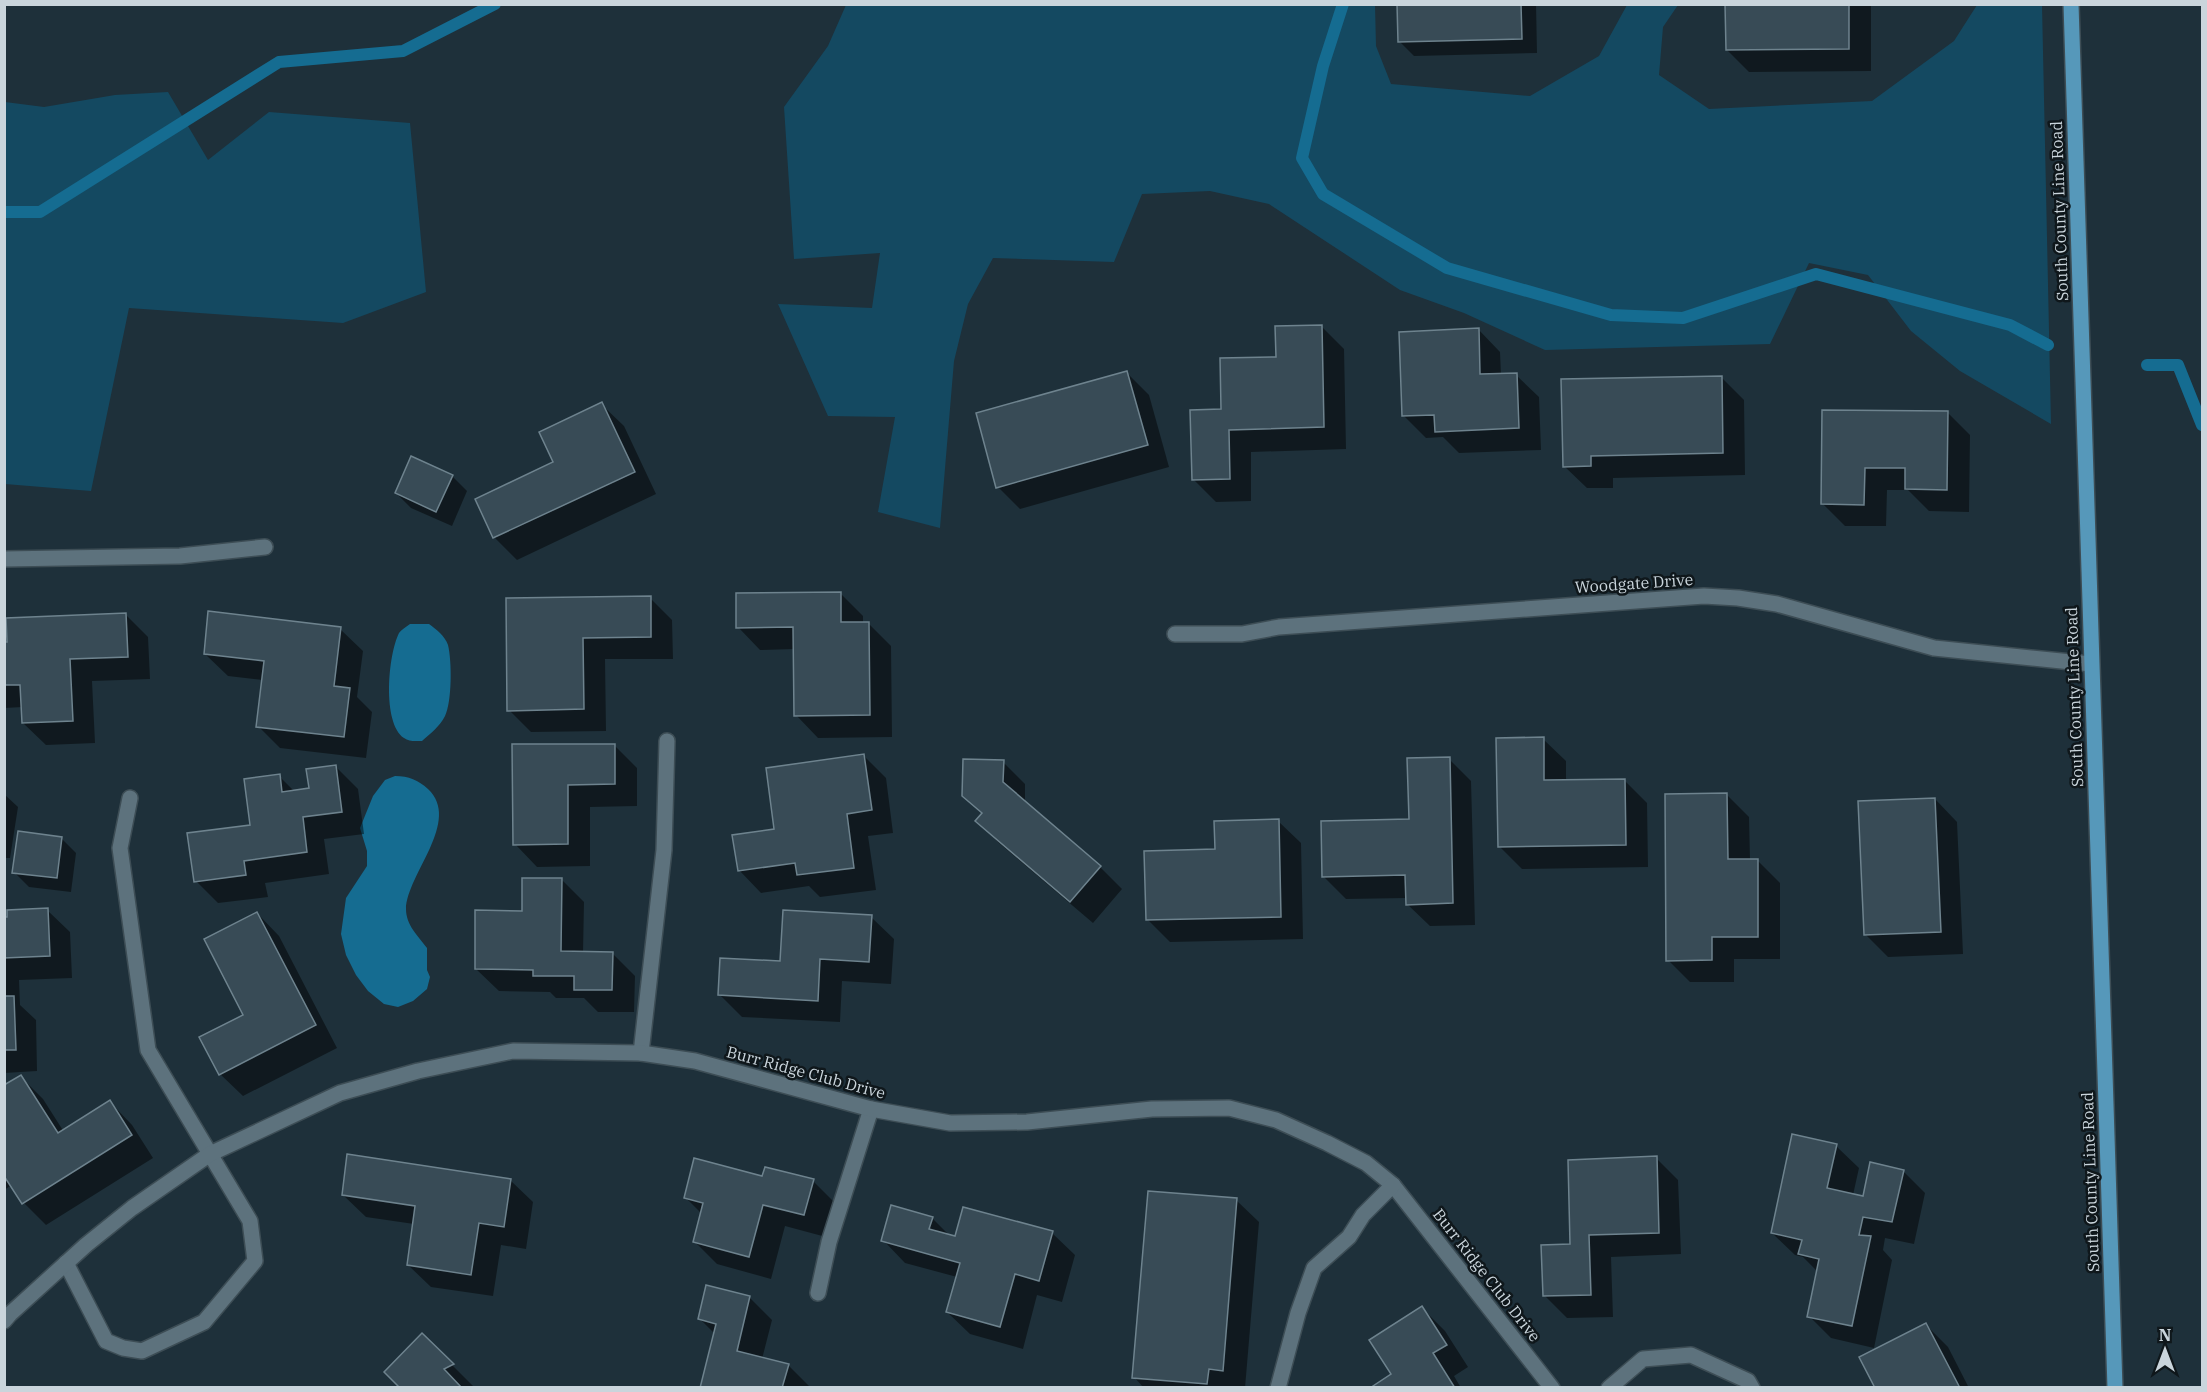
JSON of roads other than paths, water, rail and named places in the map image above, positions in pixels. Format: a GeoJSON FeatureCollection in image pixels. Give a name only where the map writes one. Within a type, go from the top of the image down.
{"type":"FeatureCollection","features":[{"type":"Feature","properties":{"kind":"main road","name":"South County Line Road"},"geometry":{"type":"LineString","coordinates":[[2072,4],[2115,1388]]}},
{"type":"Feature","properties":{"kind":"street"},"geometry":{"type":"LineString","coordinates":[[4,558],[180,556],[265,547]]}},
{"type":"Feature","properties":{"kind":"street","name":"Woodgate Drive"},"geometry":{"type":"LineString","coordinates":[[1175,634],[1242,634],[1279,627],[1704,596],[1777,604],[1934,648],[2091,664]]}},
{"type":"Feature","properties":{"kind":"street"},"geometry":{"type":"LineString","coordinates":[[642,1053],[664,850],[667,741]]}},
{"type":"Feature","properties":{"kind":"street"},"geometry":{"type":"LineString","coordinates":[[66,1263],[106,1341],[123,1348],[142,1351],[204,1322],[255,1261],[250,1221],[148,1050],[120,848],[130,798]]}},
{"type":"Feature","properties":{"kind":"street","name":"Burr Ridge Club Drive"},"geometry":{"type":"LineString","coordinates":[[4,1321],[66,1263],[132,1208],[210,1154],[340,1093],[418,1071],[513,1051],[642,1053],[695,1061],[871,1109],[950,1123],[1027,1122],[1152,1109],[1229,1108],[1276,1120],[1366,1163],[1393,1185],[1552,1388]]}},
{"type":"Feature","properties":{"kind":"street"},"geometry":{"type":"LineString","coordinates":[[818,1293],[829,1242],[871,1109]]}},
{"type":"Feature","properties":{"kind":"street"},"geometry":{"type":"LineString","coordinates":[[1278,1388],[1298,1313],[1314,1268],[1349,1237],[1363,1215],[1393,1185]]}},
{"type":"Feature","properties":{"kind":"street"},"geometry":{"type":"LineString","coordinates":[[1610,1388],[1643,1359],[1691,1355],[1748,1381],[1752,1388]]}},
{"type":"Feature","properties":{"kind":"waterway"},"geometry":{"type":"LineString","coordinates":[[4,212],[40,212],[279,62],[403,51],[495,4]]}},
{"type":"Feature","properties":{"kind":"waterway"},"geometry":{"type":"LineString","coordinates":[[1343,4],[1323,66],[1302,158],[1323,194],[1447,268],[1611,315],[1683,318],[1816,274],[2010,325],[2048,345]]}},
{"type":"Feature","properties":{"kind":"waterway"},"geometry":{"type":"LineString","coordinates":[[2147,365],[2178,365],[2202,425]]}}]}
